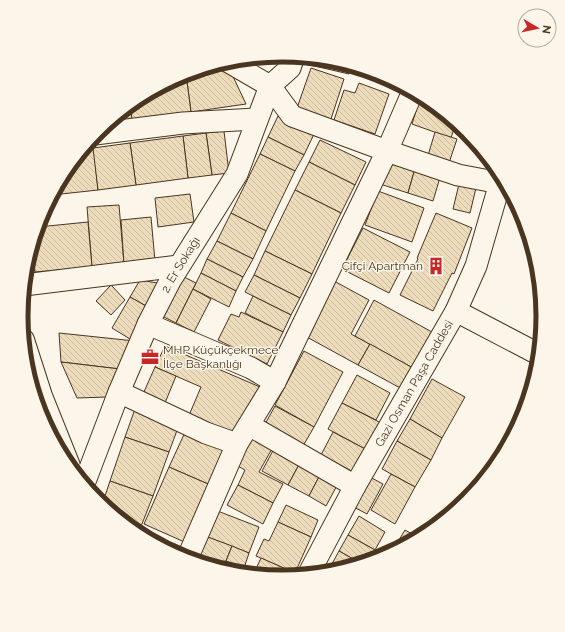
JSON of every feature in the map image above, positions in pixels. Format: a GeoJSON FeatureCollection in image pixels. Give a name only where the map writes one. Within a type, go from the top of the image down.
{"type":"FeatureCollection","features":[{"type":"Feature","properties":{"kind":"main road"},"geometry":{"type":"LineString","coordinates":[[43,401],[55,430]]}},
{"type":"Feature","properties":{"kind":"street","name":"2. Er Sokağı"},"geometry":{"type":"LineString","coordinates":[[86,478],[119,392],[148,324],[179,266],[237,174],[270,86],[290,68],[292,62]]}},
{"type":"Feature","properties":{"kind":"street"},"geometry":{"type":"LineString","coordinates":[[235,66],[270,86],[292,116],[458,175],[497,180]]}},
{"type":"Feature","properties":{"kind":"street"},"geometry":{"type":"LineString","coordinates":[[190,553],[237,444],[275,382],[387,151],[411,96]]}},
{"type":"Feature","properties":{"kind":"street"},"geometry":{"type":"LineString","coordinates":[[107,133],[183,123],[257,119]]}},
{"type":"Feature","properties":{"kind":"street","name":"Gazi Osman Paşa Caddesi"},"geometry":{"type":"LineString","coordinates":[[311,569],[355,486],[456,311],[476,266],[501,186]]}},
{"type":"Feature","properties":{"kind":"street"},"geometry":{"type":"LineString","coordinates":[[30,284],[179,266]]}},
{"type":"Feature","properties":{"kind":"street"},"geometry":{"type":"LineString","coordinates":[[456,311],[534,352]]}},
{"type":"Feature","properties":{"kind":"street"},"geometry":{"type":"LineString","coordinates":[[148,324],[251,368],[275,382]]}},
{"type":"Feature","properties":{"kind":"street"},"geometry":{"type":"LineString","coordinates":[[119,392],[206,433],[237,444]]}},
{"type":"Feature","properties":{"kind":"street"},"geometry":{"type":"LineString","coordinates":[[249,425],[355,486]]}},
{"type":"Feature","properties":{"kind":"building"},"geometry":{"type":"Polygon","coordinates":[[[300,62],[324,65],[323,68],[300,62]]]}},
{"type":"Feature","properties":{"kind":"building"},"geometry":{"type":"Polygon","coordinates":[[[324,65],[350,71],[349,74],[323,68],[324,65]]]}},
{"type":"Feature","properties":{"kind":"building"},"geometry":{"type":"Polygon","coordinates":[[[229,68],[246,104],[191,112],[187,80],[220,69],[229,68]]]}},
{"type":"Feature","properties":{"kind":"building"},"geometry":{"type":"Polygon","coordinates":[[[311,68],[344,79],[331,119],[297,108],[311,68]]]}},
{"type":"Feature","properties":{"kind":"building"},"geometry":{"type":"Polygon","coordinates":[[[187,80],[191,112],[132,120],[131,112],[141,104],[187,80]]]}},
{"type":"Feature","properties":{"kind":"building"},"geometry":{"type":"Polygon","coordinates":[[[359,83],[389,94],[375,134],[334,120],[344,90],[355,93],[359,83]]]}},
{"type":"Feature","properties":{"kind":"building"},"geometry":{"type":"Polygon","coordinates":[[[419,101],[454,129],[451,138],[412,124],[419,101]]]}},
{"type":"Feature","properties":{"kind":"building"},"geometry":{"type":"Polygon","coordinates":[[[131,112],[132,120],[119,122],[131,112]]]}},
{"type":"Feature","properties":{"kind":"building"},"geometry":{"type":"Polygon","coordinates":[[[278,116],[314,134],[304,155],[268,137],[278,116]]]}},
{"type":"Feature","properties":{"kind":"building"},"geometry":{"type":"Polygon","coordinates":[[[224,131],[229,173],[212,175],[206,133],[224,131]]]}},
{"type":"Feature","properties":{"kind":"building"},"geometry":{"type":"Polygon","coordinates":[[[435,132],[457,139],[448,166],[427,159],[435,132]]]}},
{"type":"Feature","properties":{"kind":"building"},"geometry":{"type":"Polygon","coordinates":[[[206,133],[212,175],[188,178],[183,136],[206,133]]]}},
{"type":"Feature","properties":{"kind":"building"},"geometry":{"type":"Polygon","coordinates":[[[183,136],[188,178],[136,185],[130,143],[183,136]]]}},
{"type":"Feature","properties":{"kind":"building"},"geometry":{"type":"Polygon","coordinates":[[[268,137],[304,155],[295,171],[260,154],[268,137]]]}},
{"type":"Feature","properties":{"kind":"building"},"geometry":{"type":"Polygon","coordinates":[[[320,140],[366,162],[355,185],[309,162],[320,140]]]}},
{"type":"Feature","properties":{"kind":"building"},"geometry":{"type":"Polygon","coordinates":[[[130,143],[136,185],[98,190],[93,148],[130,143]]]}},
{"type":"Feature","properties":{"kind":"building"},"geometry":{"type":"Polygon","coordinates":[[[93,146],[98,190],[59,194],[71,175],[93,146]]]}},
{"type":"Feature","properties":{"kind":"building"},"geometry":{"type":"Polygon","coordinates":[[[260,154],[295,171],[266,231],[231,213],[260,154]]]}},
{"type":"Feature","properties":{"kind":"building"},"geometry":{"type":"Polygon","coordinates":[[[389,157],[416,165],[408,193],[380,184],[389,157]]]}},
{"type":"Feature","properties":{"kind":"building"},"geometry":{"type":"Polygon","coordinates":[[[309,162],[355,185],[341,213],[295,190],[309,162]]]}},
{"type":"Feature","properties":{"kind":"building"},"geometry":{"type":"Polygon","coordinates":[[[416,165],[441,174],[433,201],[408,193],[416,165]]]}},
{"type":"Feature","properties":{"kind":"building"},"geometry":{"type":"Polygon","coordinates":[[[459,184],[476,188],[470,213],[453,209],[459,184]]]}},
{"type":"Feature","properties":{"kind":"building"},"geometry":{"type":"Polygon","coordinates":[[[295,190],[341,213],[312,274],[265,251],[295,190]]]}},
{"type":"Feature","properties":{"kind":"building"},"geometry":{"type":"Polygon","coordinates":[[[378,191],[424,208],[412,242],[365,225],[378,191]]]}},
{"type":"Feature","properties":{"kind":"building"},"geometry":{"type":"Polygon","coordinates":[[[190,194],[194,222],[158,227],[155,198],[190,194]]]}},
{"type":"Feature","properties":{"kind":"building"},"geometry":{"type":"Polygon","coordinates":[[[119,205],[124,264],[92,267],[87,207],[119,205]]]}},
{"type":"Feature","properties":{"kind":"building"},"geometry":{"type":"Polygon","coordinates":[[[231,213],[266,231],[253,259],[217,241],[231,213]]]}},
{"type":"Feature","properties":{"kind":"building","name":"Çifçi Apartman"},"geometry":{"type":"Polygon","coordinates":[[[436,213],[472,228],[454,274],[452,273],[433,311],[400,295],[418,259],[417,258],[436,213]]]}},
{"type":"Feature","properties":{"kind":"building"},"geometry":{"type":"Polygon","coordinates":[[[151,217],[155,261],[124,264],[121,220],[151,217]]]}},
{"type":"Feature","properties":{"kind":"building"},"geometry":{"type":"Polygon","coordinates":[[[88,222],[92,267],[35,272],[34,262],[45,226],[88,222]]]}},
{"type":"Feature","properties":{"kind":"building"},"geometry":{"type":"Polygon","coordinates":[[[363,228],[410,252],[389,293],[342,269],[363,228]]]}},
{"type":"Feature","properties":{"kind":"building"},"geometry":{"type":"Polygon","coordinates":[[[217,241],[253,259],[243,277],[207,259],[217,241]]]}},
{"type":"Feature","properties":{"kind":"building"},"geometry":{"type":"Polygon","coordinates":[[[265,251],[312,274],[300,298],[254,275],[265,251]]]}},
{"type":"Feature","properties":{"kind":"building"},"geometry":{"type":"Polygon","coordinates":[[[207,259],[243,277],[236,291],[201,273],[207,259]]]}},
{"type":"Feature","properties":{"kind":"building"},"geometry":{"type":"Polygon","coordinates":[[[201,273],[236,291],[229,307],[193,289],[201,273]]]}},
{"type":"Feature","properties":{"kind":"building"},"geometry":{"type":"Polygon","coordinates":[[[180,275],[196,283],[176,323],[160,315],[180,275]]]}},
{"type":"Feature","properties":{"kind":"building"},"geometry":{"type":"Polygon","coordinates":[[[254,275],[300,298],[291,315],[245,292],[254,275]]]}},
{"type":"Feature","properties":{"kind":"building"},"geometry":{"type":"Polygon","coordinates":[[[140,280],[163,284],[148,307],[130,297],[140,280]]]}},
{"type":"Feature","properties":{"kind":"building"},"geometry":{"type":"Polygon","coordinates":[[[334,281],[369,300],[351,334],[370,344],[358,365],[305,336],[334,281]]]}},
{"type":"Feature","properties":{"kind":"building"},"geometry":{"type":"Polygon","coordinates":[[[111,285],[125,300],[111,315],[96,301],[111,285]]]}},
{"type":"Feature","properties":{"kind":"building"},"geometry":{"type":"Polygon","coordinates":[[[193,289],[211,299],[194,332],[176,323],[193,289]]]}},
{"type":"Feature","properties":{"kind":"building"},"geometry":{"type":"Polygon","coordinates":[[[253,296],[291,315],[283,332],[245,313],[253,296]]]}},
{"type":"Feature","properties":{"kind":"building"},"geometry":{"type":"Polygon","coordinates":[[[130,297],[148,307],[130,339],[112,328],[130,297]]]}},
{"type":"Feature","properties":{"kind":"building"},"geometry":{"type":"Polygon","coordinates":[[[374,300],[432,332],[413,368],[355,336],[374,300]]]}},
{"type":"Feature","properties":{"kind":"building"},"geometry":{"type":"Polygon","coordinates":[[[241,312],[283,332],[267,364],[218,340],[231,314],[239,317],[241,312]]]}},
{"type":"Feature","properties":{"kind":"building"},"geometry":{"type":"Polygon","coordinates":[[[59,333],[135,341],[120,369],[61,362],[59,333]]]}},
{"type":"Feature","properties":{"kind":"building"},"geometry":{"type":"Polygon","coordinates":[[[370,344],[413,368],[402,389],[358,365],[370,344]]]}},
{"type":"Feature","properties":{"kind":"building"},"geometry":{"type":"Polygon","coordinates":[[[165,346],[260,387],[236,441],[187,420],[201,387],[155,367],[165,346]]]}},
{"type":"Feature","properties":{"kind":"building"},"geometry":{"type":"Polygon","coordinates":[[[304,351],[343,372],[314,427],[275,405],[304,351]]]}},
{"type":"Feature","properties":{"kind":"building"},"geometry":{"type":"Polygon","coordinates":[[[61,362],[120,369],[107,397],[77,398],[61,362]]]}},
{"type":"Feature","properties":{"kind":"building"},"geometry":{"type":"Polygon","coordinates":[[[155,367],[176,376],[165,403],[143,394],[155,367]]]}},
{"type":"Feature","properties":{"kind":"building"},"geometry":{"type":"Polygon","coordinates":[[[357,375],[390,393],[376,420],[342,403],[357,375]]]}},
{"type":"Feature","properties":{"kind":"building"},"geometry":{"type":"Polygon","coordinates":[[[432,379],[465,397],[442,438],[410,419],[432,379]]]}},
{"type":"Feature","properties":{"kind":"building"},"geometry":{"type":"Polygon","coordinates":[[[342,403],[383,424],[369,451],[328,429],[342,403]]]}},
{"type":"Feature","properties":{"kind":"building"},"geometry":{"type":"Polygon","coordinates":[[[275,406],[314,427],[303,446],[264,426],[275,406]]]}},
{"type":"Feature","properties":{"kind":"building"},"geometry":{"type":"Polygon","coordinates":[[[135,409],[179,425],[169,452],[125,437],[135,409]]]}},
{"type":"Feature","properties":{"kind":"building"},"geometry":{"type":"Polygon","coordinates":[[[410,419],[442,438],[431,460],[397,441],[410,419]]]}},
{"type":"Feature","properties":{"kind":"building"},"geometry":{"type":"Polygon","coordinates":[[[187,428],[232,448],[215,487],[169,467],[187,428]]]}},
{"type":"Feature","properties":{"kind":"building"},"geometry":{"type":"Polygon","coordinates":[[[250,432],[274,445],[259,472],[283,484],[273,503],[238,485],[245,470],[234,464],[250,432]]]}},
{"type":"Feature","properties":{"kind":"building"},"geometry":{"type":"Polygon","coordinates":[[[333,432],[369,451],[357,474],[321,455],[333,432]]]}},
{"type":"Feature","properties":{"kind":"building"},"geometry":{"type":"Polygon","coordinates":[[[125,437],[169,452],[153,496],[110,481],[125,437]]]}},
{"type":"Feature","properties":{"kind":"building"},"geometry":{"type":"Polygon","coordinates":[[[397,441],[431,460],[415,487],[382,469],[397,441]]]}},
{"type":"Feature","properties":{"kind":"building"},"geometry":{"type":"Polygon","coordinates":[[[276,445],[302,459],[288,485],[262,471],[276,445]]]}},
{"type":"Feature","properties":{"kind":"building"},"geometry":{"type":"Polygon","coordinates":[[[302,459],[322,471],[309,496],[288,485],[302,459]]]}},
{"type":"Feature","properties":{"kind":"building"},"geometry":{"type":"Polygon","coordinates":[[[169,467],[215,487],[189,544],[144,524],[169,467]]]}},
{"type":"Feature","properties":{"kind":"building"},"geometry":{"type":"Polygon","coordinates":[[[322,471],[340,480],[326,506],[309,496],[322,471]]]}},
{"type":"Feature","properties":{"kind":"building"},"geometry":{"type":"Polygon","coordinates":[[[391,474],[415,487],[395,524],[371,510],[391,474]]]}},
{"type":"Feature","properties":{"kind":"building"},"geometry":{"type":"Polygon","coordinates":[[[366,475],[383,484],[367,514],[350,505],[366,475]]]}},
{"type":"Feature","properties":{"kind":"building"},"geometry":{"type":"Polygon","coordinates":[[[110,481],[153,496],[141,528],[105,497],[110,481]]]}},
{"type":"Feature","properties":{"kind":"building"},"geometry":{"type":"Polygon","coordinates":[[[238,485],[273,503],[263,524],[227,505],[238,485]]]}},
{"type":"Feature","properties":{"kind":"building"},"geometry":{"type":"Polygon","coordinates":[[[286,505],[318,520],[311,537],[278,522],[286,505]]]}},
{"type":"Feature","properties":{"kind":"building"},"geometry":{"type":"Polygon","coordinates":[[[215,510],[259,527],[249,553],[205,536],[215,510]]]}},
{"type":"Feature","properties":{"kind":"building"},"geometry":{"type":"Polygon","coordinates":[[[359,516],[385,532],[375,550],[348,535],[359,516]]]}},
{"type":"Feature","properties":{"kind":"building"},"geometry":{"type":"Polygon","coordinates":[[[278,522],[311,537],[296,570],[288,570],[256,556],[264,539],[269,541],[278,522]]]}},
{"type":"Feature","properties":{"kind":"building"},"geometry":{"type":"Polygon","coordinates":[[[405,530],[413,534],[410,536],[397,543],[405,530]]]}},
{"type":"Feature","properties":{"kind":"building"},"geometry":{"type":"Polygon","coordinates":[[[348,535],[375,550],[373,554],[355,560],[339,551],[348,535]]]}},
{"type":"Feature","properties":{"kind":"building"},"geometry":{"type":"Polygon","coordinates":[[[205,536],[232,546],[226,561],[242,567],[217,562],[198,556],[205,536]]]}},
{"type":"Feature","properties":{"kind":"building"},"geometry":{"type":"Polygon","coordinates":[[[232,546],[249,553],[244,567],[226,561],[232,546]]]}},
{"type":"Feature","properties":{"kind":"building"},"geometry":{"type":"Polygon","coordinates":[[[339,551],[355,560],[348,562],[331,566],[339,551]]]}},
{"type":"Feature","properties":{"kind":"building"},"geometry":{"type":"Polygon","coordinates":[[[261,558],[288,570],[266,570],[256,569],[261,558]]]}},
{"type":"Feature","properties":{"kind":"place","name":"Çifçi Apartman"},"geometry":{"type":"Point","coordinates":[436,266]}},
{"type":"Feature","properties":{"kind":"place","name":"MHP Küçükçekmece İlçe Başkanlığı"},"geometry":{"type":"Point","coordinates":[150,357]}}]}
